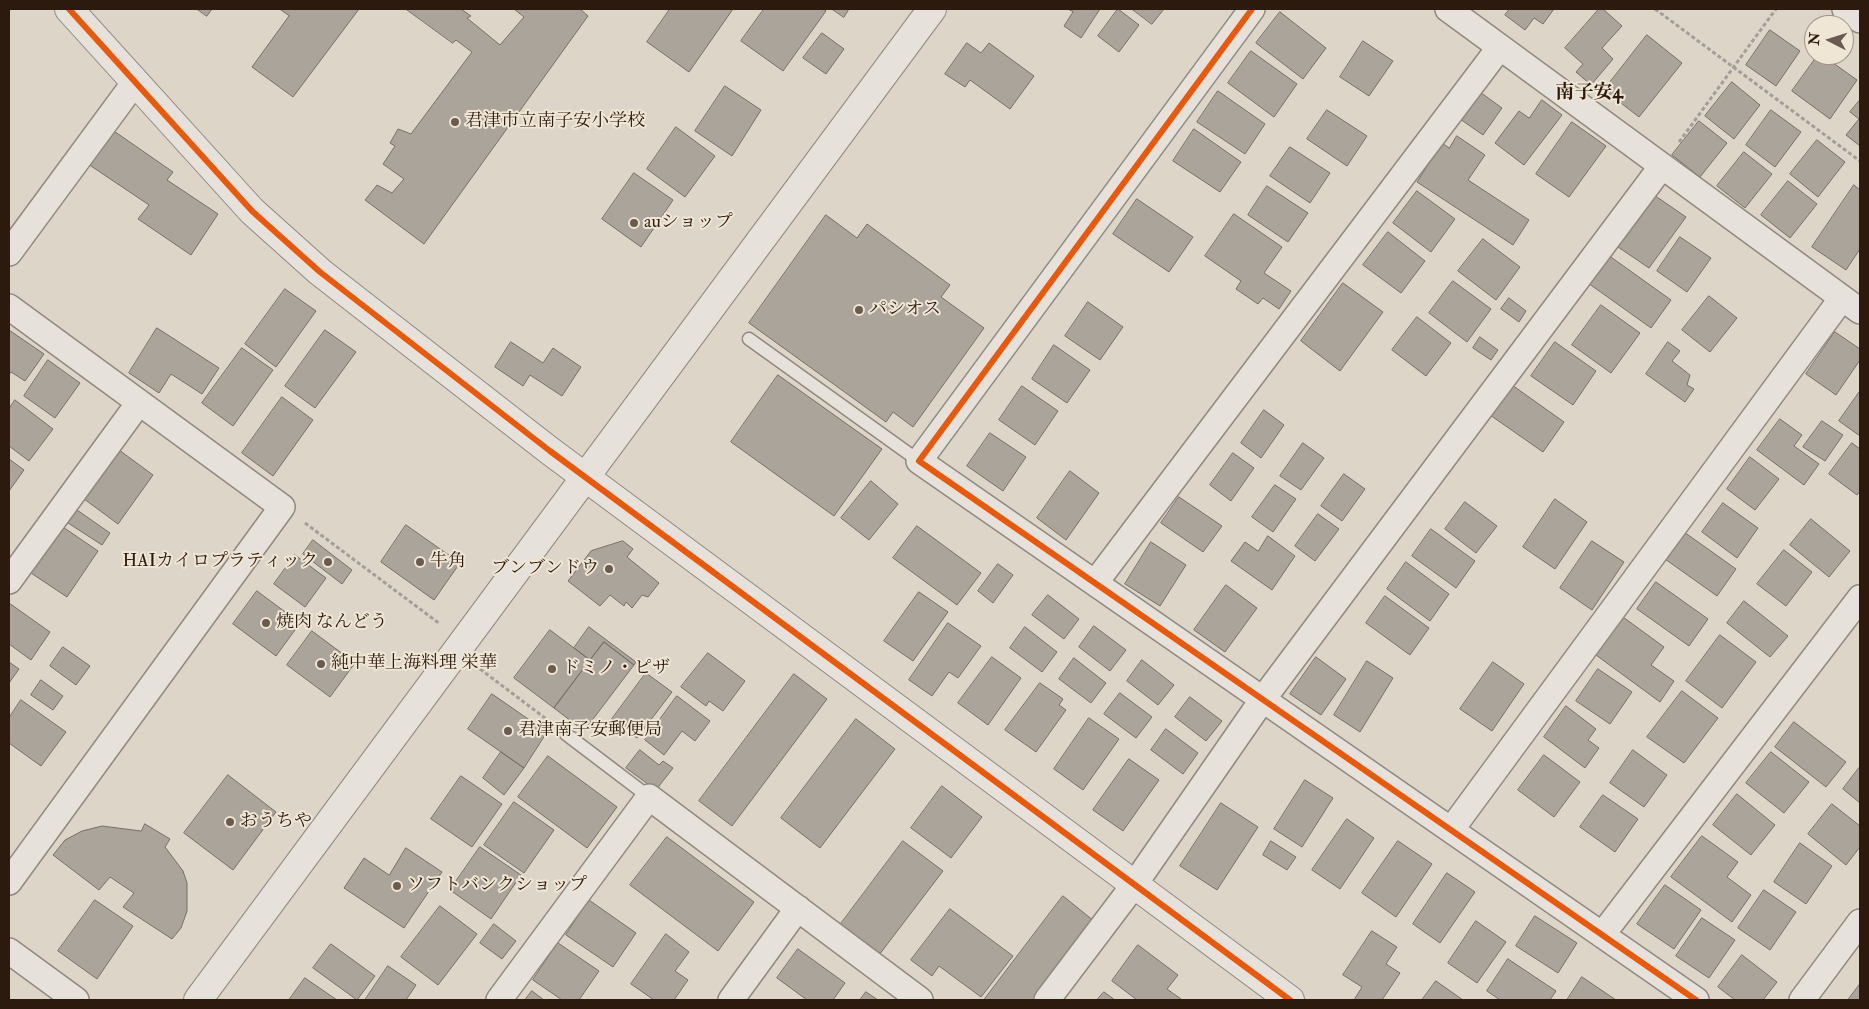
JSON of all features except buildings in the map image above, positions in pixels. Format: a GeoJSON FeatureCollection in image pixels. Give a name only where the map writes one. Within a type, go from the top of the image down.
{"type":"FeatureCollection","features":[{"type":"Feature","properties":{"kind":"street"},"geometry":{"type":"LineString","coordinates":[[69,9],[252,211],[320,272],[541,445],[1290,1000]]}},
{"type":"Feature","properties":{"kind":"street"},"geometry":{"type":"LineString","coordinates":[[198,1000],[932,9]]}},
{"type":"Feature","properties":{"kind":"street"},"geometry":{"type":"LineString","coordinates":[[1252,9],[919,461],[1696,1000]]}},
{"type":"Feature","properties":{"kind":"street"},"geometry":{"type":"LineString","coordinates":[[1448,9],[1851,304],[1451,830]]}},
{"type":"Feature","properties":{"kind":"street"},"geometry":{"type":"LineString","coordinates":[[1846,9],[1860,20]]}},
{"type":"Feature","properties":{"kind":"street"},"geometry":{"type":"LineString","coordinates":[[1095,583],[1500,47]]}},
{"type":"Feature","properties":{"kind":"street"},"geometry":{"type":"LineString","coordinates":[[9,253],[135,82]]}},
{"type":"Feature","properties":{"kind":"street"},"geometry":{"type":"LineString","coordinates":[[1046,1000],[1134,885],[1264,699],[1662,166]]}},
{"type":"Feature","properties":{"kind":"street"},"geometry":{"type":"LineString","coordinates":[[9,307],[138,404],[282,507],[9,882]]}},
{"type":"Feature","properties":{"kind":"street"},"geometry":{"type":"LineString","coordinates":[[9,580],[138,404]]}},
{"type":"Feature","properties":{"kind":"street"},"geometry":{"type":"LineString","coordinates":[[1602,935],[1860,598]]}},
{"type":"Feature","properties":{"kind":"street"},"geometry":{"type":"LineString","coordinates":[[499,1000],[649,797],[920,1000]]}},
{"type":"Feature","properties":{"kind":"street"},"geometry":{"type":"LineString","coordinates":[[731,1000],[798,908]]}},
{"type":"Feature","properties":{"kind":"street"},"geometry":{"type":"LineString","coordinates":[[1802,1000],[1860,922]]}},
{"type":"Feature","properties":{"kind":"street"},"geometry":{"type":"LineString","coordinates":[[9,951],[76,1000]]}},
{"type":"Feature","properties":{"kind":"lane"},"geometry":{"type":"LineString","coordinates":[[749,339],[919,461]]}},
{"type":"Feature","properties":{"kind":"lane"},"geometry":{"type":"LineString","coordinates":[[566,734],[649,797]]}},
{"type":"Feature","properties":{"kind":"path"},"geometry":{"type":"LineString","coordinates":[[1655,9],[1860,161]]}},
{"type":"Feature","properties":{"kind":"path"},"geometry":{"type":"LineString","coordinates":[[1662,166],[1776,9]]}},
{"type":"Feature","properties":{"kind":"path"},"geometry":{"type":"LineString","coordinates":[[282,507],[464,642]]}},
{"type":"Feature","properties":{"kind":"path"},"geometry":{"type":"LineString","coordinates":[[478,668],[566,734]]}},
{"type":"Feature","properties":{"kind":"cycle path"},"geometry":{"type":"LineString","coordinates":[[69,9],[252,211],[320,272],[550,451],[1290,1000]]}},
{"type":"Feature","properties":{"kind":"cycle path"},"geometry":{"type":"LineString","coordinates":[[1252,9],[919,461],[1696,1000]]}},
{"type":"Feature","properties":{"kind":"place","name":"君津市立南子安小学校"},"geometry":{"type":"Point","coordinates":[455,122]}},
{"type":"Feature","properties":{"kind":"place","name":"auショップ"},"geometry":{"type":"Point","coordinates":[634,223]}},
{"type":"Feature","properties":{"kind":"place","name":"パシオス"},"geometry":{"type":"Point","coordinates":[859,310]}},
{"type":"Feature","properties":{"kind":"place","name":"HAIカイロプラティック"},"geometry":{"type":"Point","coordinates":[328,562]}},
{"type":"Feature","properties":{"kind":"place","name":"牛角"},"geometry":{"type":"Point","coordinates":[420,562]}},
{"type":"Feature","properties":{"kind":"place","name":"ブンブンドウ"},"geometry":{"type":"Point","coordinates":[609,569]}},
{"type":"Feature","properties":{"kind":"place","name":"焼肉 なんどう"},"geometry":{"type":"Point","coordinates":[266,623]}},
{"type":"Feature","properties":{"kind":"place","name":"純中華上海料理 栄華"},"geometry":{"type":"Point","coordinates":[321,664]}},
{"type":"Feature","properties":{"kind":"place","name":"ドミノ・ピザ"},"geometry":{"type":"Point","coordinates":[552,669]}},
{"type":"Feature","properties":{"kind":"place","name":"君津南子安郵便局"},"geometry":{"type":"Point","coordinates":[508,731]}},
{"type":"Feature","properties":{"kind":"place","name":"おうちや"},"geometry":{"type":"Point","coordinates":[230,822]}},
{"type":"Feature","properties":{"kind":"place","name":"ソフトバンクショップ"},"geometry":{"type":"Point","coordinates":[397,886]}},
{"type":"Feature","properties":{"kind":"district","name":"南子安4"},"geometry":{"type":"Point","coordinates":[1589,94]}}]}
